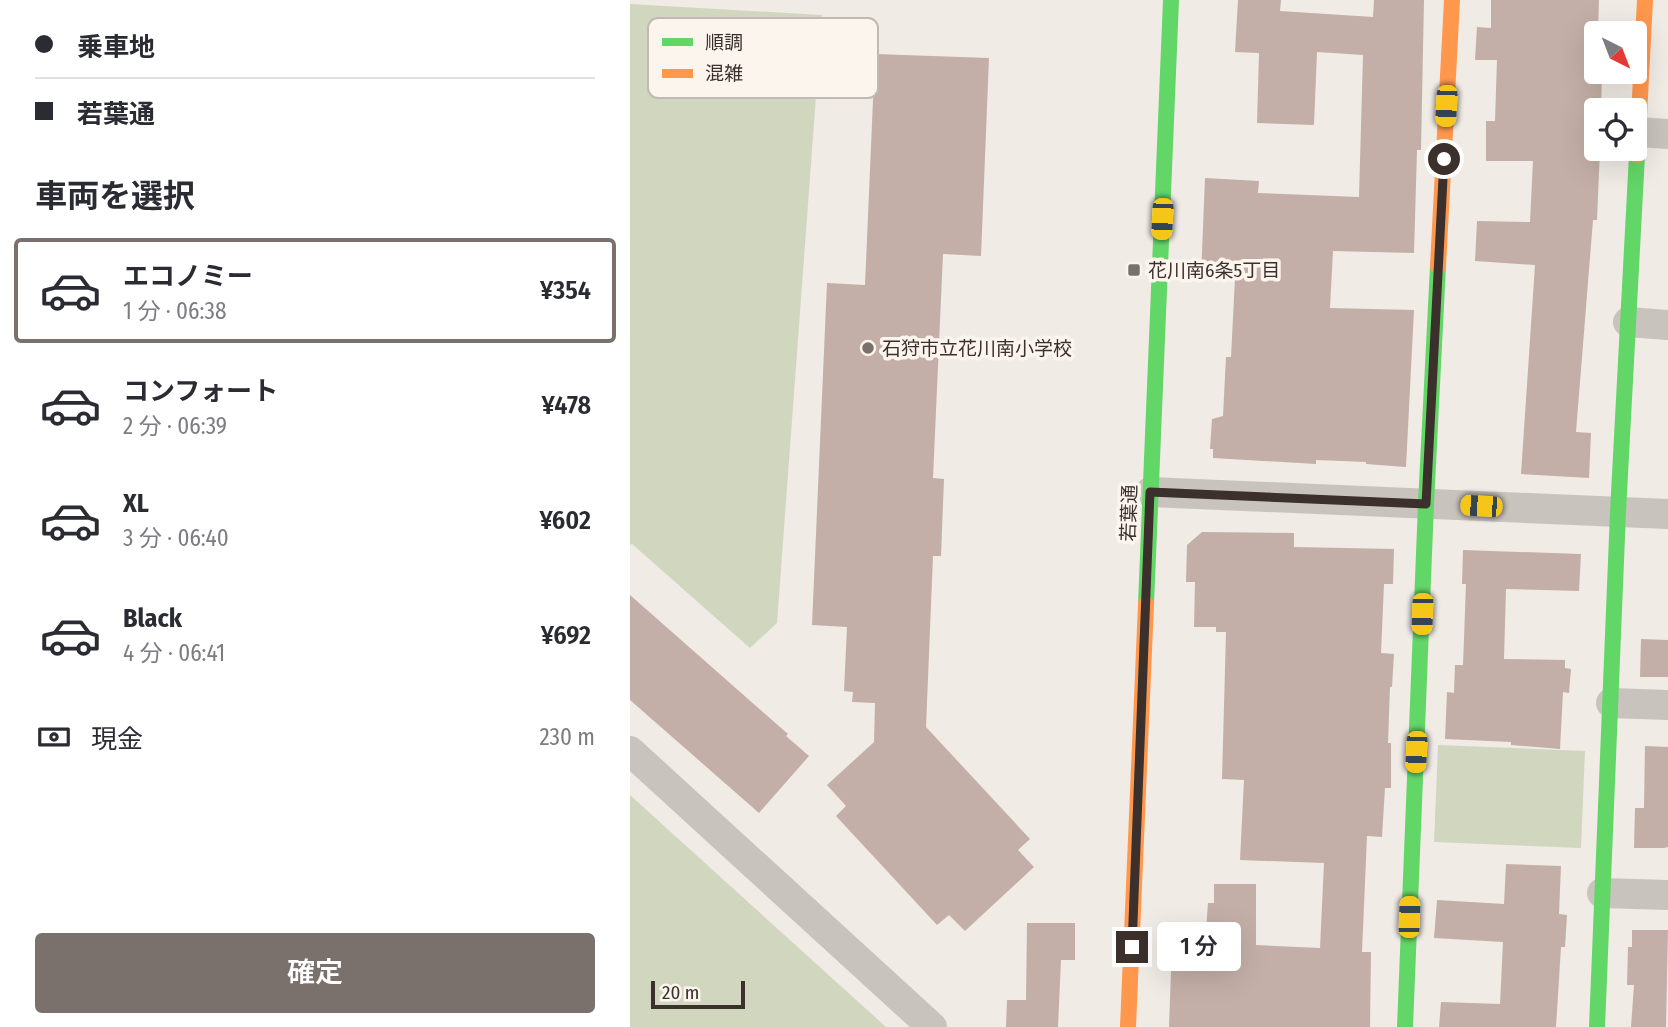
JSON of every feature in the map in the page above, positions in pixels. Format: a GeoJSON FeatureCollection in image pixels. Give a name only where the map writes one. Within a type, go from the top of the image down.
{"type":"FeatureCollection","features":[{"type":"Feature","properties":{"kind":"street","name":"若葉通"},"geometry":{"type":"LineString","coordinates":[[1128,1027],[1171,0]]}},
{"type":"Feature","properties":{"kind":"street"},"geometry":{"type":"LineString","coordinates":[[1405,1027],[1426,504],[1452,0]]}},
{"type":"Feature","properties":{"kind":"street"},"geometry":{"type":"LineString","coordinates":[[1640,98],[1645,0]]}},
{"type":"Feature","properties":{"kind":"street"},"geometry":{"type":"LineString","coordinates":[[1647,133],[1668,134]]}},
{"type":"Feature","properties":{"kind":"street"},"geometry":{"type":"LineString","coordinates":[[1597,1027],[1618,512],[1636,161]]}},
{"type":"Feature","properties":{"kind":"street"},"geometry":{"type":"LineString","coordinates":[[1628,322],[1668,325]]}},
{"type":"Feature","properties":{"kind":"street"},"geometry":{"type":"LineString","coordinates":[[1150,492],[1668,514]]}},
{"type":"Feature","properties":{"kind":"street"},"geometry":{"type":"LineString","coordinates":[[1611,703],[1668,705]]}},
{"type":"Feature","properties":{"kind":"street"},"geometry":{"type":"LineString","coordinates":[[630,751],[932,1027]]}},
{"type":"Feature","properties":{"kind":"street"},"geometry":{"type":"LineString","coordinates":[[1602,893],[1668,895]]}},
{"type":"Feature","properties":{"kind":"green space"},"geometry":{"type":"Polygon","coordinates":[[[630,4],[822,15],[822,18],[648,18],[648,98],[816,98],[777,623],[750,648],[630,545],[630,4]]]}},
{"type":"Feature","properties":{"kind":"green space"},"geometry":{"type":"Polygon","coordinates":[[[1438,745],[1585,751],[1581,848],[1434,842],[1438,745]]]}},
{"type":"Feature","properties":{"kind":"green space"},"geometry":{"type":"Polygon","coordinates":[[[630,795],[886,1027],[630,1027],[630,795]]]}},
{"type":"Feature","properties":{"kind":"building"},"geometry":{"type":"Polygon","coordinates":[[[1238,0],[1281,0],[1280,11],[1373,17],[1374,0],[1424,0],[1421,150],[1417,150],[1414,253],[1333,251],[1330,308],[1414,310],[1406,467],[1366,462],[1316,460],[1316,464],[1213,458],[1213,449],[1210,449],[1212,419],[1223,416],[1226,357],[1231,357],[1235,278],[1201,277],[1205,178],[1259,181],[1258,193],[1359,197],[1363,55],[1317,52],[1314,125],[1257,123],[1259,53],[1235,52],[1238,0]]]}},
{"type":"Feature","properties":{"kind":"building"},"geometry":{"type":"Polygon","coordinates":[[[1491,0],[1599,0],[1598,21],[1584,21],[1584,84],[1602,84],[1601,98],[1584,98],[1584,161],[1599,161],[1597,220],[1593,220],[1576,432],[1591,433],[1589,478],[1521,474],[1535,265],[1475,261],[1477,221],[1530,222],[1533,161],[1486,161],[1486,121],[1495,121],[1497,60],[1475,60],[1477,27],[1491,28],[1491,0]]]}},
{"type":"Feature","properties":{"kind":"building"},"geometry":{"type":"Polygon","coordinates":[[[878,54],[989,58],[981,256],[943,254],[933,478],[944,479],[941,556],[933,556],[926,727],[1030,839],[1018,850],[1034,867],[965,931],[949,915],[937,925],[836,816],[846,806],[827,785],[874,742],[875,703],[852,702],[853,692],[844,691],[847,627],[812,625],[827,283],[865,285],[873,98],[878,98],[878,54]]]}},
{"type":"Feature","properties":{"kind":"building"},"geometry":{"type":"Polygon","coordinates":[[[1202,532],[1294,533],[1294,547],[1394,549],[1393,584],[1384,584],[1381,653],[1394,654],[1388,743],[1391,743],[1391,788],[1385,788],[1382,837],[1367,836],[1362,952],[1371,952],[1370,1027],[1169,1027],[1172,943],[1205,944],[1208,903],[1214,903],[1214,884],[1256,884],[1256,945],[1320,948],[1324,863],[1240,860],[1244,780],[1222,779],[1226,632],[1216,632],[1216,627],[1194,627],[1195,582],[1186,582],[1187,545],[1202,532]]]}},
{"type":"Feature","properties":{"kind":"building"},"geometry":{"type":"Polygon","coordinates":[[[1463,550],[1581,554],[1579,591],[1506,589],[1504,659],[1565,660],[1565,668],[1571,669],[1569,693],[1563,692],[1560,749],[1511,745],[1511,742],[1445,739],[1447,692],[1454,693],[1455,665],[1463,665],[1466,584],[1462,584],[1463,550]]]}},
{"type":"Feature","properties":{"kind":"building"},"geometry":{"type":"Polygon","coordinates":[[[630,595],[788,734],[786,736],[809,756],[759,813],[630,700],[630,595]]]}},
{"type":"Feature","properties":{"kind":"building"},"geometry":{"type":"Polygon","coordinates":[[[1641,639],[1668,640],[1668,677],[1640,677],[1641,639]]]}},
{"type":"Feature","properties":{"kind":"building"},"geometry":{"type":"Polygon","coordinates":[[[1645,746],[1668,747],[1668,847],[1664,848],[1634,848],[1635,808],[1644,808],[1645,746]]]}},
{"type":"Feature","properties":{"kind":"building"},"geometry":{"type":"Polygon","coordinates":[[[1506,864],[1561,866],[1559,914],[1567,915],[1565,947],[1561,947],[1556,1027],[1439,1027],[1441,1002],[1500,1004],[1503,942],[1434,938],[1437,900],[1504,904],[1506,864]]]}},
{"type":"Feature","properties":{"kind":"building"},"geometry":{"type":"Polygon","coordinates":[[[1027,923],[1075,923],[1075,960],[1061,960],[1058,1027],[1006,1027],[1007,1000],[1026,1000],[1027,923]]]}},
{"type":"Feature","properties":{"kind":"building"},"geometry":{"type":"Polygon","coordinates":[[[1632,930],[1668,930],[1666,1027],[1631,1027],[1634,985],[1627,985],[1628,947],[1632,947],[1632,930]]]}},
{"type":"Feature","properties":{"kind":"traffic: fast"},"geometry":{"type":"LineString","coordinates":[[1146,604],[1171,0]]}},
{"type":"Feature","properties":{"kind":"traffic: fast"},"geometry":{"type":"LineString","coordinates":[[1597,1027],[1618,512],[1637,161]]}},
{"type":"Feature","properties":{"kind":"traffic: fast"},"geometry":{"type":"LineString","coordinates":[[1405,1027],[1438,266]]}},
{"type":"Feature","properties":{"kind":"traffic: slow"},"geometry":{"type":"LineString","coordinates":[[1438,266],[1452,0]]}},
{"type":"Feature","properties":{"kind":"traffic: slow"},"geometry":{"type":"LineString","coordinates":[[1640,98],[1645,0]]}},
{"type":"Feature","properties":{"kind":"traffic: slow"},"geometry":{"type":"LineString","coordinates":[[1128,1027],[1146,604]]}},
{"type":"Feature","properties":{"kind":"place","name":"花川南6条5丁目"},"geometry":{"type":"Point","coordinates":[1134,270]}},
{"type":"Feature","properties":{"kind":"place","name":"石狩市立花川南小学校"},"geometry":{"type":"Point","coordinates":[868,348]}},
{"type":"Feature","properties":{"kind":"route"},"geometry":{"type":"LineString","coordinates":[[1132,947],[1150,492],[1426,504],[1444,159]]}}]}
